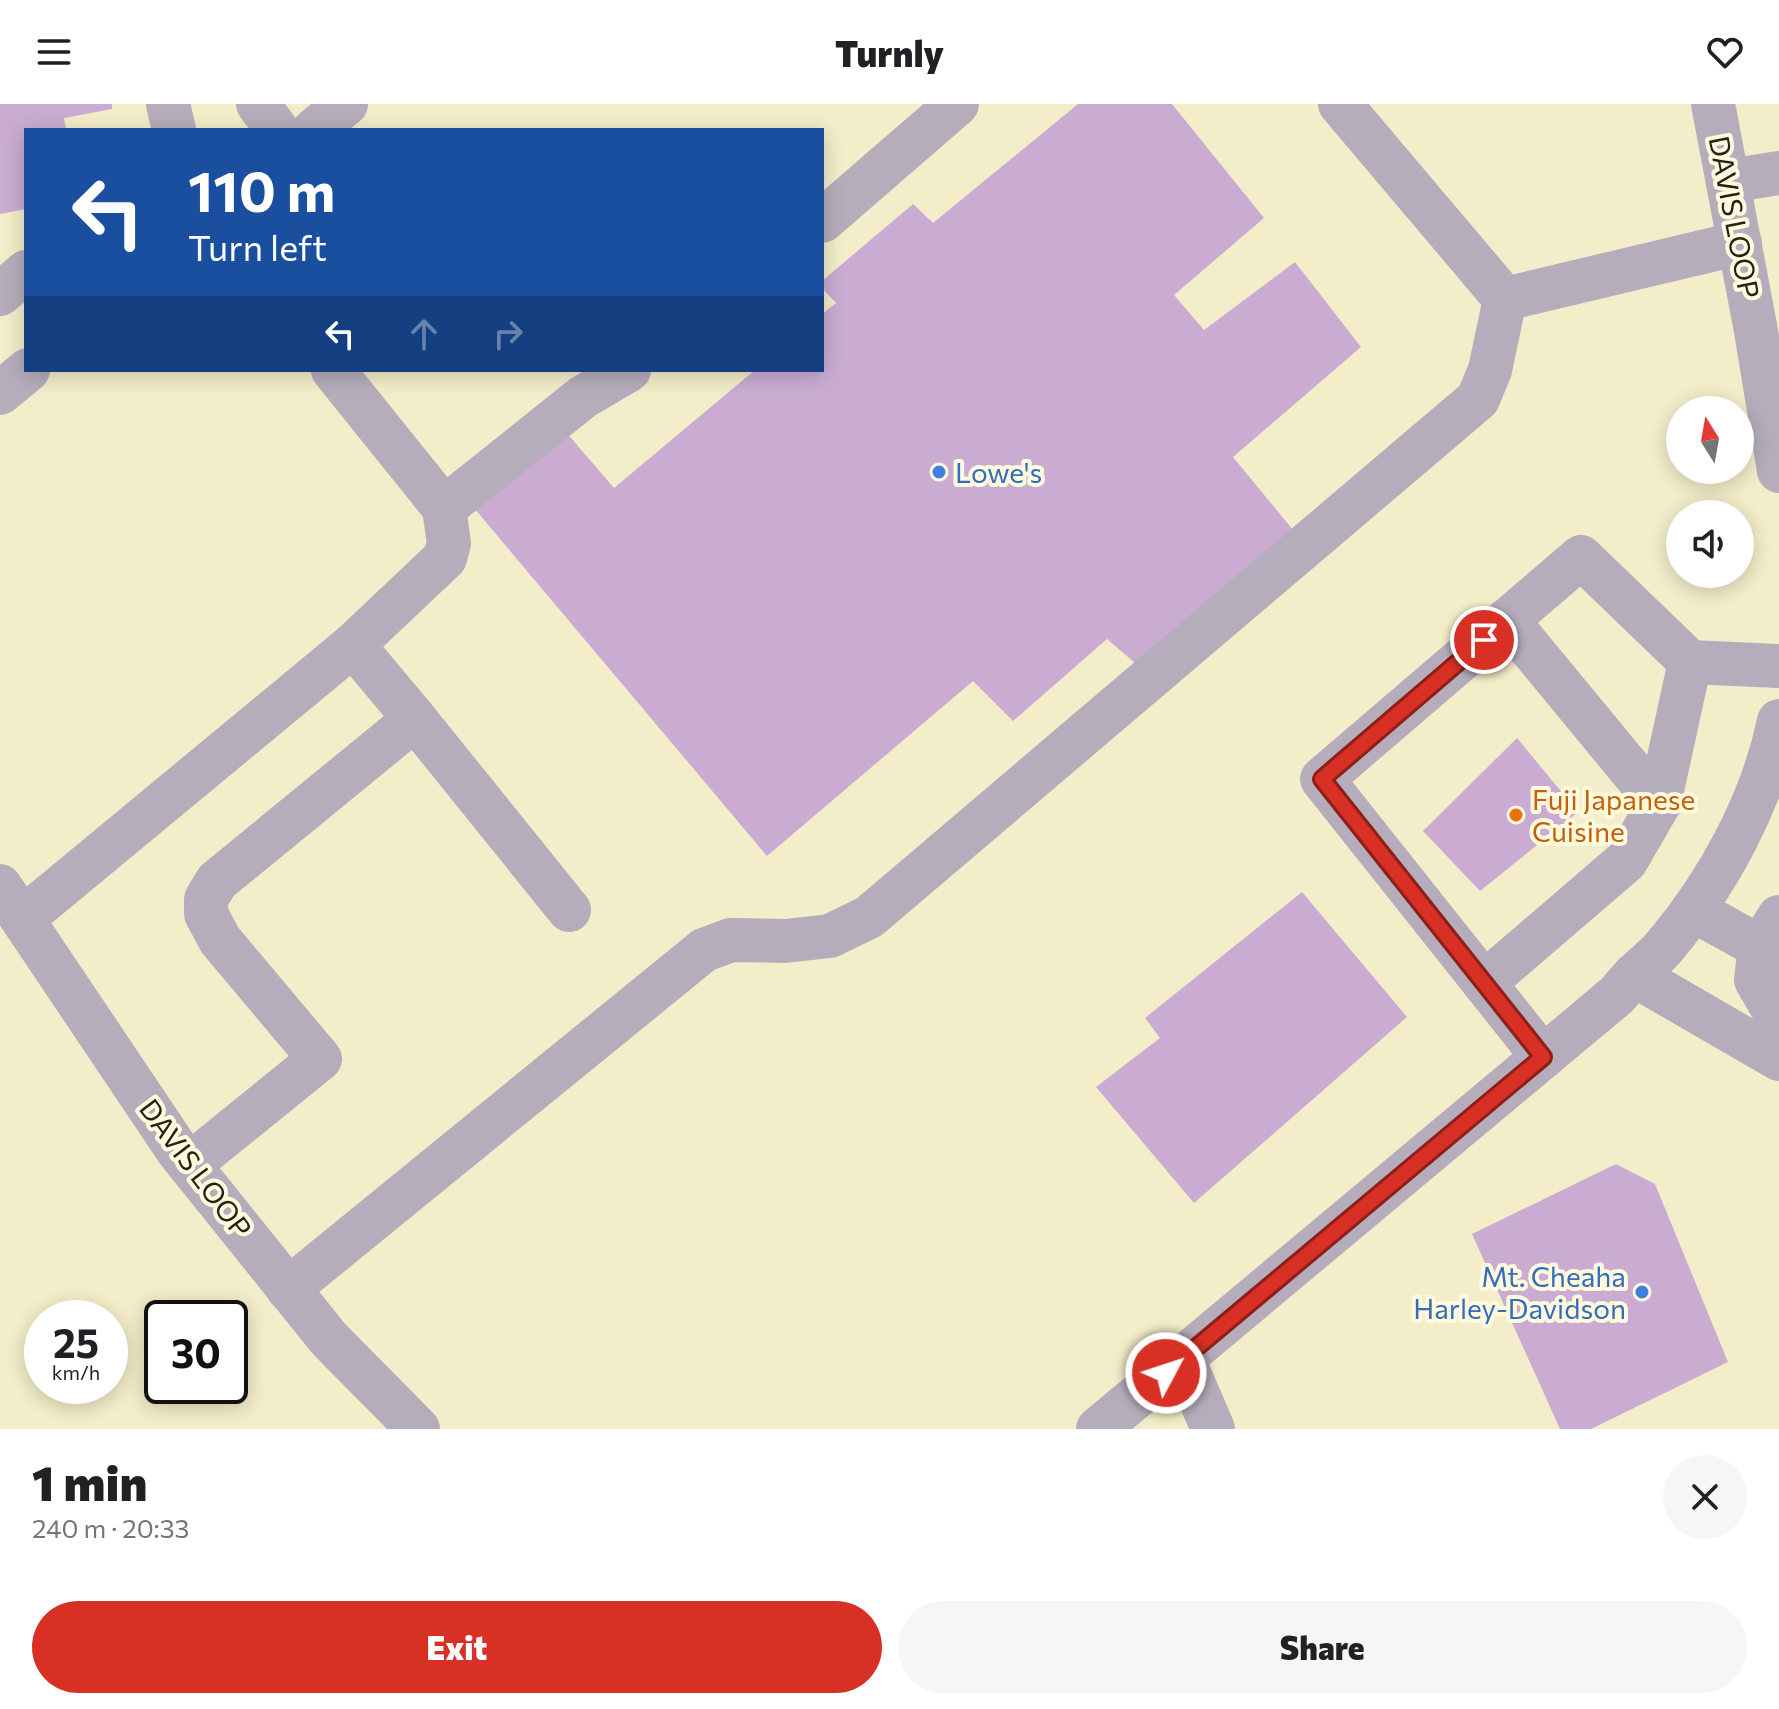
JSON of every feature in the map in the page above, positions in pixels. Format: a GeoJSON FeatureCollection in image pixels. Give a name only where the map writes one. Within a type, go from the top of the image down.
{"type":"FeatureCollection","features":[{"type":"Feature","properties":{"kind":"street"},"geometry":{"type":"LineString","coordinates":[[168,104],[174,128]]}},
{"type":"Feature","properties":{"kind":"street"},"geometry":{"type":"LineString","coordinates":[[258,104],[276,128]]}},
{"type":"Feature","properties":{"kind":"street"},"geometry":{"type":"LineString","coordinates":[[316,128],[346,104]]}},
{"type":"Feature","properties":{"kind":"street"},"geometry":{"type":"LineString","coordinates":[[824,219],[957,104]]}},
{"type":"Feature","properties":{"kind":"street"},"geometry":{"type":"LineString","coordinates":[[1340,104],[1505,299]]}},
{"type":"Feature","properties":{"kind":"street","name":"DAVIS LOOP"},"geometry":{"type":"LineString","coordinates":[[1713,104],[1740,243],[1769,341],[1779,471]]}},
{"type":"Feature","properties":{"kind":"street"},"geometry":{"type":"LineString","coordinates":[[1728,181],[1779,173]]}},
{"type":"Feature","properties":{"kind":"street"},"geometry":{"type":"LineString","coordinates":[[1505,299],[1740,243]]}},
{"type":"Feature","properties":{"kind":"street"},"geometry":{"type":"LineString","coordinates":[[0,294],[24,274]]}},
{"type":"Feature","properties":{"kind":"street"},"geometry":{"type":"LineString","coordinates":[[288,1289],[704,950],[731,940],[785,941],[830,936],[869,917],[1478,399],[1490,370],[1505,299]]}},
{"type":"Feature","properties":{"kind":"street"},"geometry":{"type":"LineString","coordinates":[[0,393],[26,372]]}},
{"type":"Feature","properties":{"kind":"street"},"geometry":{"type":"LineString","coordinates":[[11,903],[353,645],[445,558],[449,543],[444,508],[335,372]]}},
{"type":"Feature","properties":{"kind":"street"},"geometry":{"type":"LineString","coordinates":[[444,508],[583,397],[626,372]]}},
{"type":"Feature","properties":{"kind":"street"},"geometry":{"type":"LineString","coordinates":[[1543,1057],[1322,779],[1581,557],[1690,662],[1779,666]]}},
{"type":"Feature","properties":{"kind":"street"},"geometry":{"type":"LineString","coordinates":[[1507,620],[1659,804]]}},
{"type":"Feature","properties":{"kind":"street"},"geometry":{"type":"LineString","coordinates":[[353,645],[569,910]]}},
{"type":"Feature","properties":{"kind":"street"},"geometry":{"type":"LineString","coordinates":[[1484,983],[1626,861],[1659,804],[1690,662]]}},
{"type":"Feature","properties":{"kind":"street"},"geometry":{"type":"LineString","coordinates":[[189,1165],[320,1059],[220,940],[206,914],[206,899],[217,881],[415,719]]}},
{"type":"Feature","properties":{"kind":"street"},"geometry":{"type":"LineString","coordinates":[[1098,1429],[1617,995],[1663,949],[1703,897],[1736,838],[1764,776],[1779,721]]}},
{"type":"Feature","properties":{"kind":"street","name":"DAVIS LOOP"},"geometry":{"type":"LineString","coordinates":[[11,903],[189,1165],[329,1339],[418,1429]]}},
{"type":"Feature","properties":{"kind":"street"},"geometry":{"type":"LineString","coordinates":[[1634,975],[1761,1049],[1771,1003],[1756,980],[1770,932],[1693,910]]}},
{"type":"Feature","properties":{"kind":"street"},"geometry":{"type":"LineString","coordinates":[[1183,1359],[1213,1429]]}},
{"type":"Feature","properties":{"kind":"building"},"geometry":{"type":"Polygon","coordinates":[[[0,104],[112,104],[112,109],[64,118],[66,128],[24,128],[24,209],[0,214],[0,104]]]}},
{"type":"Feature","properties":{"kind":"building","name":"Lowe's"},"geometry":{"type":"Polygon","coordinates":[[[1078,104],[1172,104],[1264,218],[1174,295],[1204,330],[1295,262],[1361,347],[1233,457],[1293,530],[1135,663],[1107,639],[1013,721],[973,681],[767,856],[474,508],[565,431],[614,488],[753,372],[824,372],[824,312],[836,303],[824,290],[824,279],[913,204],[933,223],[1078,104]]]}},
{"type":"Feature","properties":{"kind":"building"},"geometry":{"type":"Polygon","coordinates":[[[1517,738],[1578,812],[1480,891],[1423,831],[1517,738]]]}},
{"type":"Feature","properties":{"kind":"building"},"geometry":{"type":"Polygon","coordinates":[[[1302,892],[1407,1017],[1194,1203],[1096,1087],[1160,1038],[1145,1018],[1302,892]]]}},
{"type":"Feature","properties":{"kind":"building"},"geometry":{"type":"Polygon","coordinates":[[[1616,1164],[1655,1184],[1728,1362],[1591,1429],[1560,1429],[1472,1234],[1616,1164]]]}},
{"type":"Feature","properties":{"kind":"place","name":"Lowe's"},"geometry":{"type":"Point","coordinates":[939,472]}},
{"type":"Feature","properties":{"kind":"place","name":"Fuji Japanese Cuisine"},"geometry":{"type":"Point","coordinates":[1516,815]}},
{"type":"Feature","properties":{"kind":"place","name":"Mt. Cheaha Harley-Davidson"},"geometry":{"type":"Point","coordinates":[1642,1292]}},
{"type":"Feature","properties":{"kind":"route"},"geometry":{"type":"LineString","coordinates":[[1166,1373],[1543,1057],[1322,779],[1484,640]]}}]}
